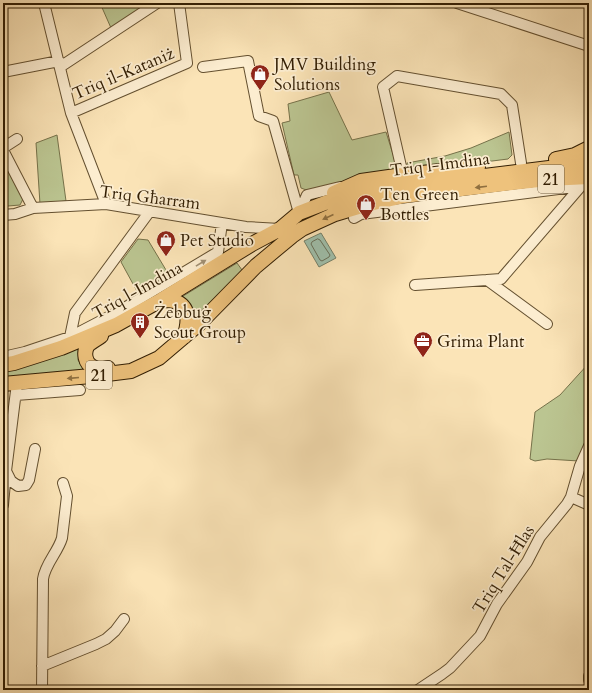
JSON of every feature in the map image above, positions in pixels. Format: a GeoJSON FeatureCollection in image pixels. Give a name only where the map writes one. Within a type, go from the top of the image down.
{"type":"FeatureCollection","features":[{"type":"Feature","properties":{"kind":"highway"},"geometry":{"type":"LineString","coordinates":[[305,211],[333,193],[362,181],[403,175],[554,160],[575,155],[589,148]]}},
{"type":"Feature","properties":{"kind":"highway"},"geometry":{"type":"LineString","coordinates":[[571,165],[589,158]]}},
{"type":"Feature","properties":{"kind":"highway","name":"Triq l-Imdina"},"geometry":{"type":"LineString","coordinates":[[3,365],[61,348],[116,325],[280,229],[305,211],[331,201],[403,186],[589,163]]}},
{"type":"Feature","properties":{"kind":"highway","name":"Triq l-Imdina"},"geometry":{"type":"LineString","coordinates":[[12,387],[130,371],[160,358],[199,324],[256,266],[302,229],[335,214],[404,196],[520,182],[587,176]]}},
{"type":"Feature","properties":{"kind":"highway"},"geometry":{"type":"LineString","coordinates":[[116,325],[88,345],[85,354],[87,363],[93,368],[104,369],[137,362],[179,342],[187,329],[188,321],[185,309],[178,303],[161,300]]}},
{"type":"Feature","properties":{"kind":"street"},"geometry":{"type":"LineString","coordinates":[[44,3],[71,113],[106,204]]}},
{"type":"Feature","properties":{"kind":"street"},"geometry":{"type":"LineString","coordinates":[[3,72],[59,64],[157,3]]}},
{"type":"Feature","properties":{"kind":"street","name":"Triq il-Kataniż"},"geometry":{"type":"LineString","coordinates":[[71,113],[187,63],[179,3]]}},
{"type":"Feature","properties":{"kind":"street"},"geometry":{"type":"LineString","coordinates":[[457,3],[589,46]]}},
{"type":"Feature","properties":{"kind":"street"},"geometry":{"type":"LineString","coordinates":[[203,67],[248,61],[260,116],[273,121],[305,211]]}},
{"type":"Feature","properties":{"kind":"street"},"geometry":{"type":"LineString","coordinates":[[403,175],[383,87],[397,76],[501,94],[512,105],[521,163]]}},
{"type":"Feature","properties":{"kind":"street"},"geometry":{"type":"LineString","coordinates":[[17,139],[3,149],[33,208]]}},
{"type":"Feature","properties":{"kind":"street"},"geometry":{"type":"LineString","coordinates":[[354,218],[361,214],[574,187],[587,176]]}},
{"type":"Feature","properties":{"kind":"street"},"geometry":{"type":"LineString","coordinates":[[415,285],[501,279],[587,176]]}},
{"type":"Feature","properties":{"kind":"street","name":"Triq Għarram"},"geometry":{"type":"LineString","coordinates":[[3,215],[15,214],[33,208],[106,204],[246,227],[280,229]]}},
{"type":"Feature","properties":{"kind":"street"},"geometry":{"type":"LineString","coordinates":[[365,205],[377,212]]}},
{"type":"Feature","properties":{"kind":"street"},"geometry":{"type":"LineString","coordinates":[[70,337],[75,313],[150,211]]}},
{"type":"Feature","properties":{"kind":"street"},"geometry":{"type":"LineString","coordinates":[[3,357],[25,352],[70,337],[116,313],[218,252],[222,223]]}},
{"type":"Feature","properties":{"kind":"street"},"geometry":{"type":"LineString","coordinates":[[246,227],[250,232],[252,244]]}},
{"type":"Feature","properties":{"kind":"street"},"geometry":{"type":"LineString","coordinates":[[487,280],[548,324]]}},
{"type":"Feature","properties":{"kind":"street"},"geometry":{"type":"LineString","coordinates":[[3,505],[6,471],[6,448],[12,387],[80,390]]}},
{"type":"Feature","properties":{"kind":"street","name":"Triq Tal-Ħlas"},"geometry":{"type":"LineString","coordinates":[[418,690],[450,668],[480,636],[497,604],[527,562],[540,537],[567,504],[571,497],[580,466],[589,446]]}},
{"type":"Feature","properties":{"kind":"street"},"geometry":{"type":"LineString","coordinates":[[6,471],[11,481],[18,486],[26,485],[30,480],[35,450]]}},
{"type":"Feature","properties":{"kind":"street"},"geometry":{"type":"LineString","coordinates":[[42,690],[43,576],[62,540],[67,496],[63,483]]}},
{"type":"Feature","properties":{"kind":"street"},"geometry":{"type":"LineString","coordinates":[[571,497],[589,505]]}},
{"type":"Feature","properties":{"kind":"street"},"geometry":{"type":"LineString","coordinates":[[42,666],[106,639],[115,631],[124,618]]}},
{"type":"Feature","properties":{"kind":"green space"},"geometry":{"type":"Polygon","coordinates":[[[100,3],[149,3],[111,28],[100,3]]]}},
{"type":"Feature","properties":{"kind":"green space"},"geometry":{"type":"Polygon","coordinates":[[[329,92],[352,140],[386,132],[397,167],[393,172],[345,181],[309,191],[301,188],[298,175],[294,175],[282,123],[290,121],[288,104],[329,92]]]}},
{"type":"Feature","properties":{"kind":"green space"},"geometry":{"type":"Polygon","coordinates":[[[509,132],[512,155],[508,159],[413,171],[408,168],[407,163],[445,156],[471,148],[509,132]]]}},
{"type":"Feature","properties":{"kind":"green space"},"geometry":{"type":"Polygon","coordinates":[[[57,135],[66,201],[40,204],[36,143],[57,135]]]}},
{"type":"Feature","properties":{"kind":"green space"},"geometry":{"type":"Polygon","coordinates":[[[3,162],[23,199],[20,205],[8,206],[3,201],[3,162]]]}},
{"type":"Feature","properties":{"kind":"green space"},"geometry":{"type":"Polygon","coordinates":[[[138,239],[148,240],[169,275],[138,293],[121,262],[138,239]]]}},
{"type":"Feature","properties":{"kind":"green space"},"geometry":{"type":"Polygon","coordinates":[[[237,263],[242,270],[195,320],[190,307],[180,298],[237,263]]]}},
{"type":"Feature","properties":{"kind":"green space"},"geometry":{"type":"Polygon","coordinates":[[[80,346],[78,360],[84,370],[3,378],[3,370],[80,346]]]}},
{"type":"Feature","properties":{"kind":"green space"},"geometry":{"type":"Polygon","coordinates":[[[589,363],[589,447],[579,461],[547,459],[535,461],[530,459],[535,412],[560,395],[589,363]]]}},
{"type":"Feature","properties":{"kind":"water"},"geometry":{"type":"Polygon","coordinates":[[[321,233],[336,258],[319,267],[304,241],[321,233]]]}},
{"type":"Feature","properties":{"kind":"place","name":"JMV Building Solutions"},"geometry":{"type":"Point","coordinates":[260,91]}},
{"type":"Feature","properties":{"kind":"place","name":"Ten Green Bottles"},"geometry":{"type":"Point","coordinates":[366,221]}},
{"type":"Feature","properties":{"kind":"place","name":"Pet Studio"},"geometry":{"type":"Point","coordinates":[166,257]}},
{"type":"Feature","properties":{"kind":"place","name":"Żebbuġ Scout Group"},"geometry":{"type":"Point","coordinates":[140,339]}},
{"type":"Feature","properties":{"kind":"place","name":"Grima Plant"},"geometry":{"type":"Point","coordinates":[423,358]}}]}
